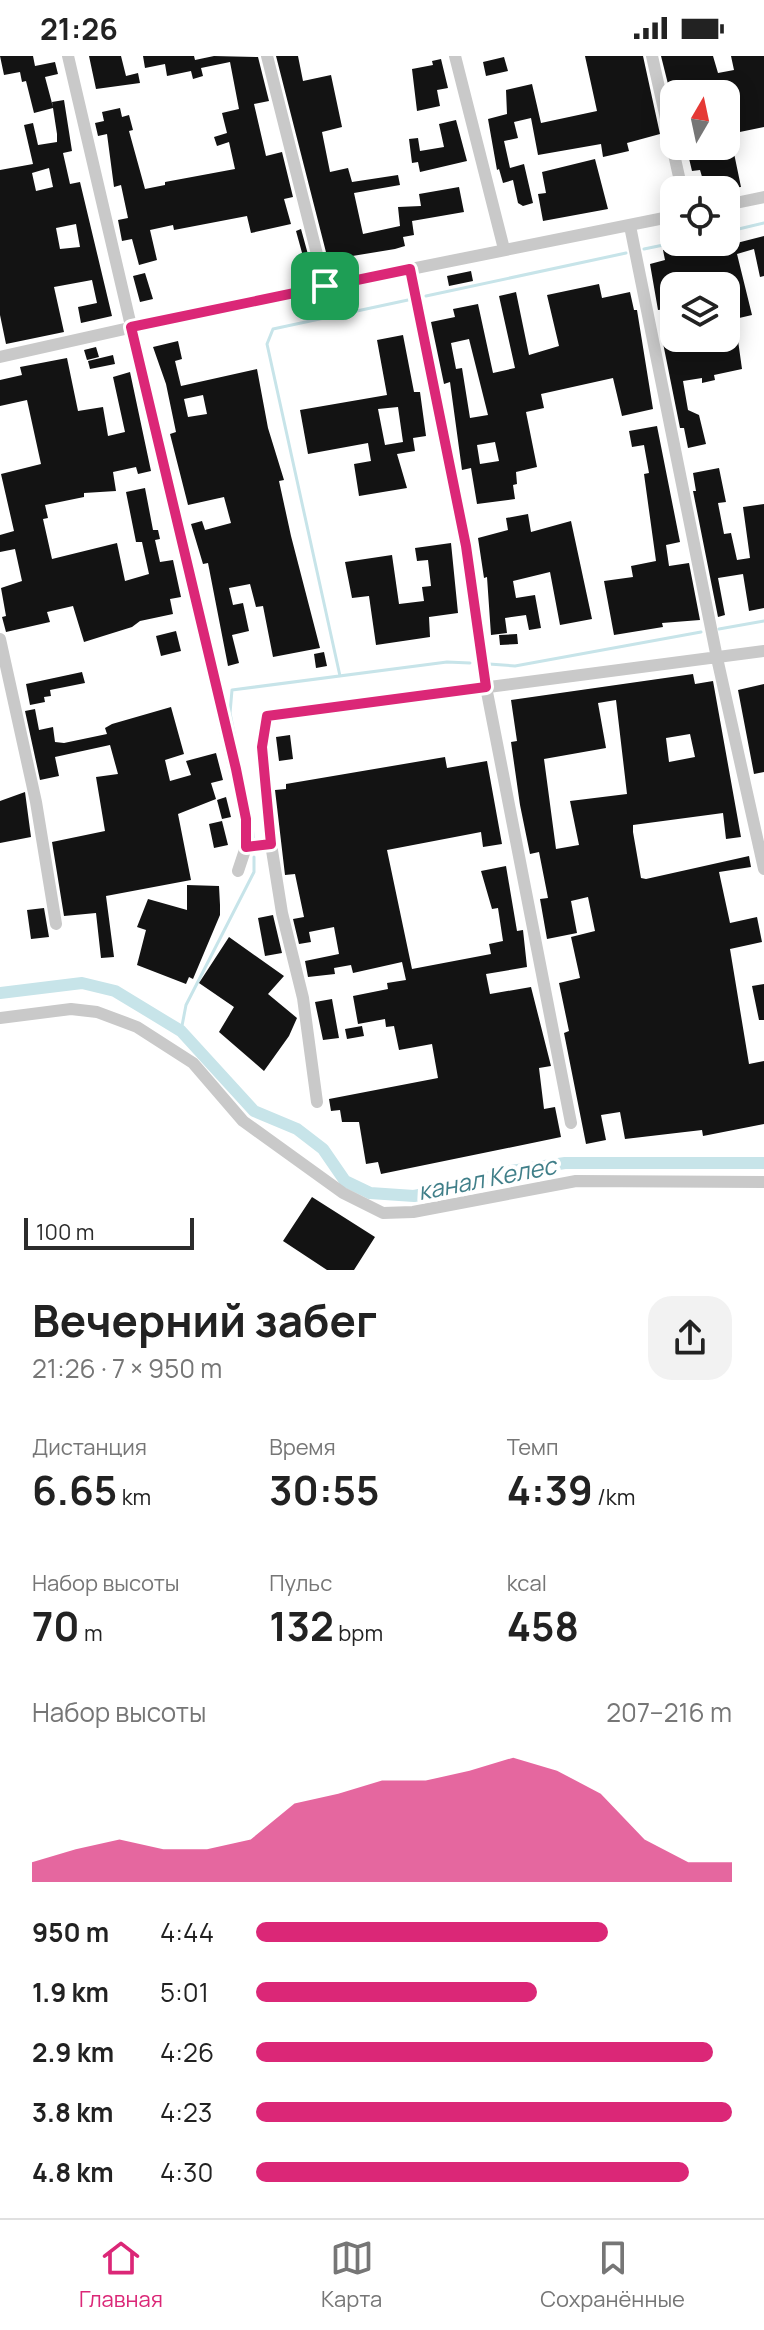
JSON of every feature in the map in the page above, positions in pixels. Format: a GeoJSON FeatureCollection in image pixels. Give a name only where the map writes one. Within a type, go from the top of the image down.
{"type":"FeatureCollection","features":[{"type":"Feature","properties":{"kind":"street"},"geometry":{"type":"LineString","coordinates":[[68,56],[236,769],[246,819],[246,847],[238,871]]}},
{"type":"Feature","properties":{"kind":"street"},"geometry":{"type":"LineString","coordinates":[[267,56],[325,286]]}},
{"type":"Feature","properties":{"kind":"street"},"geometry":{"type":"LineString","coordinates":[[455,56],[504,249]]}},
{"type":"Feature","properties":{"kind":"street"},"geometry":{"type":"LineString","coordinates":[[652,56],[679,176]]}},
{"type":"Feature","properties":{"kind":"street"},"geometry":{"type":"LineString","coordinates":[[740,202],[764,197]]}},
{"type":"Feature","properties":{"kind":"street"},"geometry":{"type":"LineString","coordinates":[[0,357],[325,286],[660,219]]}},
{"type":"Feature","properties":{"kind":"street"},"geometry":{"type":"LineString","coordinates":[[630,226],[717,658],[764,869]]}},
{"type":"Feature","properties":{"kind":"street"},"geometry":{"type":"LineString","coordinates":[[410,269],[466,546],[486,687],[571,1123]]}},
{"type":"Feature","properties":{"kind":"street"},"geometry":{"type":"LineString","coordinates":[[0,639],[36,802],[56,924]]}},
{"type":"Feature","properties":{"kind":"street"},"geometry":{"type":"LineString","coordinates":[[317,1102],[303,998],[282,913],[271,844],[262,747],[267,716],[764,651]]}},
{"type":"Feature","properties":{"kind":"street"},"geometry":{"type":"LineString","coordinates":[[246,847],[271,844]]}},
{"type":"Feature","properties":{"kind":"street"},"geometry":{"type":"LineString","coordinates":[[0,1018],[71,1009],[97,1012],[137,1027],[193,1063],[243,1121],[343,1193],[383,1213],[413,1212],[576,1181],[764,1182]]}},
{"type":"Feature","properties":{"kind":"building"},"geometry":{"type":"Polygon","coordinates":[[[0,56],[33,56],[35,66],[55,62],[58,74],[45,77],[53,107],[52,102],[64,100],[72,151],[63,153],[70,184],[80,182],[112,316],[81,323],[78,307],[97,303],[92,280],[54,287],[64,332],[6,344],[0,315],[0,170],[33,164],[24,125],[33,123],[38,145],[57,142],[57,134],[53,108],[34,113],[26,81],[22,82],[20,72],[4,75],[0,56]],[[49,168],[32,173],[36,191],[53,187],[49,168]],[[76,224],[56,228],[60,249],[80,247],[76,224]]]}},
{"type":"Feature","properties":{"kind":"building"},"geometry":{"type":"Polygon","coordinates":[[[89,56],[121,56],[126,76],[138,73],[140,83],[96,89],[89,56]]]}},
{"type":"Feature","properties":{"kind":"building"},"geometry":{"type":"Polygon","coordinates":[[[143,56],[194,56],[195,60],[214,56],[258,57],[269,101],[254,104],[266,156],[282,152],[293,197],[284,199],[291,224],[251,233],[247,216],[174,230],[173,225],[150,230],[157,260],[139,265],[132,239],[122,241],[118,220],[128,218],[121,185],[114,187],[107,134],[98,136],[95,123],[104,121],[102,112],[120,108],[122,117],[129,115],[133,130],[129,131],[145,189],[165,185],[165,182],[235,169],[229,142],[217,146],[214,137],[227,133],[222,113],[239,109],[230,62],[201,68],[203,76],[193,79],[191,71],[167,76],[165,64],[145,68],[143,56]]]}},
{"type":"Feature","properties":{"kind":"building"},"geometry":{"type":"Polygon","coordinates":[[[276,56],[298,56],[303,81],[331,75],[342,127],[322,132],[330,172],[348,168],[352,182],[398,175],[400,185],[354,193],[363,234],[400,226],[398,207],[421,206],[419,194],[459,187],[464,212],[412,221],[414,235],[403,237],[405,246],[328,260],[276,56]]]}},
{"type":"Feature","properties":{"kind":"building"},"geometry":{"type":"Polygon","coordinates":[[[585,56],[643,56],[660,134],[627,143],[629,151],[603,157],[601,144],[538,155],[531,118],[514,122],[518,138],[504,141],[510,168],[524,164],[533,203],[523,206],[518,203],[513,180],[503,183],[497,170],[488,119],[507,114],[506,90],[532,84],[541,123],[597,111],[585,56]]]}},
{"type":"Feature","properties":{"kind":"building"},"geometry":{"type":"Polygon","coordinates":[[[661,56],[713,56],[718,73],[734,70],[731,56],[764,56],[764,127],[740,132],[740,80],[667,80],[661,56]]]}},
{"type":"Feature","properties":{"kind":"building"},"geometry":{"type":"Polygon","coordinates":[[[504,57],[508,71],[486,76],[483,62],[504,57]]]}},
{"type":"Feature","properties":{"kind":"building"},"geometry":{"type":"Polygon","coordinates":[[[441,59],[448,88],[437,90],[440,106],[417,111],[412,69],[433,65],[432,61],[441,59]]]}},
{"type":"Feature","properties":{"kind":"building"},"geometry":{"type":"Polygon","coordinates":[[[456,120],[467,161],[420,172],[418,162],[412,163],[409,139],[418,138],[420,151],[444,147],[439,124],[456,120]]]}},
{"type":"Feature","properties":{"kind":"building"},"geometry":{"type":"Polygon","coordinates":[[[595,159],[608,209],[543,221],[538,194],[546,193],[542,172],[595,159]]]}},
{"type":"Feature","properties":{"kind":"building"},"geometry":{"type":"Polygon","coordinates":[[[689,160],[735,160],[739,176],[702,176],[700,170],[692,171],[689,160]]]}},
{"type":"Feature","properties":{"kind":"building"},"geometry":{"type":"Polygon","coordinates":[[[301,229],[309,258],[304,260],[296,231],[301,229]]]}},
{"type":"Feature","properties":{"kind":"building"},"geometry":{"type":"Polygon","coordinates":[[[764,236],[764,276],[760,277],[754,249],[740,253],[740,242],[764,236]]]}},
{"type":"Feature","properties":{"kind":"building"},"geometry":{"type":"Polygon","coordinates":[[[664,256],[737,256],[752,315],[740,318],[740,272],[660,272],[658,310],[650,264],[665,260],[664,256]]]}},
{"type":"Feature","properties":{"kind":"building"},"geometry":{"type":"Polygon","coordinates":[[[471,271],[473,281],[449,286],[447,276],[471,271]]]}},
{"type":"Feature","properties":{"kind":"building"},"geometry":{"type":"Polygon","coordinates":[[[145,273],[153,299],[140,302],[133,276],[145,273]]]}},
{"type":"Feature","properties":{"kind":"building"},"geometry":{"type":"Polygon","coordinates":[[[599,284],[602,298],[630,292],[634,310],[637,310],[653,409],[622,416],[613,378],[541,394],[544,408],[526,412],[537,467],[516,472],[517,484],[513,485],[515,499],[477,504],[471,468],[462,470],[450,382],[444,384],[431,322],[455,317],[453,309],[478,304],[493,373],[515,368],[499,296],[516,292],[529,355],[559,346],[547,295],[599,284]],[[469,339],[451,343],[456,369],[462,368],[470,418],[488,415],[469,339]],[[495,442],[477,445],[480,464],[499,461],[495,442]]]}},
{"type":"Feature","properties":{"kind":"building"},"geometry":{"type":"Polygon","coordinates":[[[403,335],[414,392],[420,392],[426,436],[413,438],[415,451],[397,454],[407,488],[359,496],[354,464],[371,461],[368,443],[308,454],[300,410],[387,395],[377,340],[403,335]],[[398,407],[378,409],[385,445],[403,442],[398,407]]]}},
{"type":"Feature","properties":{"kind":"building"},"geometry":{"type":"Polygon","coordinates":[[[178,341],[182,359],[175,361],[181,386],[257,369],[268,428],[284,480],[279,481],[291,536],[320,648],[273,657],[263,606],[256,607],[250,584],[229,588],[233,605],[243,603],[249,631],[232,635],[239,663],[228,666],[208,563],[203,564],[191,524],[202,521],[205,530],[231,523],[224,497],[188,505],[170,434],[176,432],[166,384],[153,347],[178,341]],[[203,395],[184,399],[188,417],[207,414],[203,395]]]}},
{"type":"Feature","properties":{"kind":"building"},"geometry":{"type":"Polygon","coordinates":[[[96,347],[99,357],[87,360],[84,350],[96,347]]]}},
{"type":"Feature","properties":{"kind":"building"},"geometry":{"type":"Polygon","coordinates":[[[665,352],[740,352],[742,369],[714,375],[715,380],[702,383],[702,378],[683,381],[688,410],[699,415],[706,444],[688,448],[684,428],[680,428],[665,352]]]}},
{"type":"Feature","properties":{"kind":"building"},"geometry":{"type":"Polygon","coordinates":[[[113,355],[115,364],[90,369],[88,361],[113,355]]]}},
{"type":"Feature","properties":{"kind":"building"},"geometry":{"type":"Polygon","coordinates":[[[67,358],[78,411],[103,407],[108,436],[125,432],[113,377],[130,372],[151,471],[138,474],[136,467],[113,472],[116,491],[84,493],[84,497],[45,505],[48,518],[43,519],[52,559],[117,543],[125,581],[149,574],[142,542],[136,542],[126,492],[145,488],[153,530],[158,530],[160,539],[155,540],[160,562],[173,560],[181,597],[170,599],[173,614],[140,621],[132,627],[84,642],[73,606],[47,612],[50,622],[6,632],[2,617],[6,616],[1,588],[22,581],[15,549],[0,552],[0,535],[14,531],[1,474],[41,464],[27,400],[0,406],[0,380],[22,375],[20,367],[67,358]]]}},
{"type":"Feature","properties":{"kind":"building"},"geometry":{"type":"Polygon","coordinates":[[[657,426],[680,542],[666,545],[669,566],[689,563],[700,620],[662,623],[663,627],[614,635],[604,581],[633,577],[631,566],[656,561],[644,474],[649,473],[644,445],[632,447],[629,431],[657,426]]]}},
{"type":"Feature","properties":{"kind":"building"},"geometry":{"type":"Polygon","coordinates":[[[719,468],[726,502],[718,503],[724,534],[731,533],[737,560],[750,558],[743,507],[764,504],[764,608],[749,611],[743,574],[718,578],[725,615],[718,617],[693,491],[696,491],[693,473],[719,468]]]}},
{"type":"Feature","properties":{"kind":"building"},"geometry":{"type":"Polygon","coordinates":[[[528,514],[531,532],[571,521],[592,619],[560,625],[550,572],[513,581],[516,598],[535,595],[541,628],[529,630],[526,615],[505,618],[507,633],[491,635],[487,577],[484,578],[478,538],[508,530],[506,518],[528,514]]]}},
{"type":"Feature","properties":{"kind":"building"},"geometry":{"type":"Polygon","coordinates":[[[451,543],[458,613],[429,617],[430,637],[376,645],[369,596],[352,598],[345,562],[392,555],[399,604],[424,601],[422,587],[431,586],[428,560],[417,561],[415,548],[451,543]]]}},
{"type":"Feature","properties":{"kind":"building"},"geometry":{"type":"Polygon","coordinates":[[[176,631],[181,651],[161,656],[156,636],[176,631]]]}},
{"type":"Feature","properties":{"kind":"building"},"geometry":{"type":"Polygon","coordinates":[[[517,634],[518,644],[500,645],[499,635],[517,634]]]}},
{"type":"Feature","properties":{"kind":"building"},"geometry":{"type":"Polygon","coordinates":[[[324,652],[327,666],[316,668],[314,654],[324,652]]]}},
{"type":"Feature","properties":{"kind":"building"},"geometry":{"type":"Polygon","coordinates":[[[82,672],[85,683],[50,690],[51,696],[44,697],[45,702],[30,705],[26,684],[82,672]]]}},
{"type":"Feature","properties":{"kind":"building"},"geometry":{"type":"Polygon","coordinates":[[[693,674],[695,684],[713,681],[741,837],[726,839],[723,813],[633,825],[633,832],[641,878],[749,856],[751,867],[719,872],[730,923],[757,917],[762,942],[730,949],[749,1064],[764,1061],[764,1124],[703,1136],[702,1130],[625,1139],[620,1112],[601,1115],[606,1140],[586,1144],[564,1033],[569,1031],[559,983],[580,978],[571,937],[595,931],[588,897],[571,901],[577,933],[547,939],[540,899],[548,898],[539,852],[530,854],[520,805],[511,742],[517,741],[511,700],[693,674]],[[616,700],[598,703],[606,748],[544,759],[556,849],[579,845],[570,801],[627,794],[616,700]],[[690,734],[666,738],[669,762],[695,757],[690,734]]]}},
{"type":"Feature","properties":{"kind":"building"},"geometry":{"type":"Polygon","coordinates":[[[764,684],[764,772],[754,774],[738,690],[764,684]]]}},
{"type":"Feature","properties":{"kind":"building"},"geometry":{"type":"Polygon","coordinates":[[[171,707],[184,754],[165,760],[170,781],[191,775],[186,761],[216,753],[223,780],[211,783],[216,799],[178,814],[191,880],[106,896],[114,957],[101,958],[96,913],[64,916],[52,842],[105,831],[96,777],[118,774],[110,745],[55,757],[59,776],[40,780],[25,711],[35,709],[39,730],[53,727],[55,742],[64,743],[107,734],[105,728],[112,724],[171,707]]]}},
{"type":"Feature","properties":{"kind":"building"},"geometry":{"type":"Polygon","coordinates":[[[290,735],[293,759],[279,761],[276,737],[290,735]]]}},
{"type":"Feature","properties":{"kind":"building"},"geometry":{"type":"Polygon","coordinates":[[[445,757],[447,768],[487,761],[502,844],[483,847],[481,832],[387,850],[412,969],[491,954],[489,944],[503,941],[498,908],[492,909],[481,871],[506,866],[517,931],[523,930],[527,967],[486,974],[490,994],[531,987],[551,1066],[539,1068],[544,1109],[555,1107],[561,1137],[381,1174],[378,1162],[366,1164],[359,1122],[342,1122],[340,1110],[331,1111],[329,1099],[438,1078],[432,1044],[399,1050],[394,1026],[386,1027],[385,1019],[358,1024],[353,996],[388,989],[387,983],[406,980],[402,962],[353,973],[351,965],[334,968],[335,974],[308,977],[305,961],[339,954],[334,927],[309,932],[311,942],[299,944],[293,919],[304,917],[295,874],[285,875],[275,790],[286,789],[286,784],[445,757]]]}},
{"type":"Feature","properties":{"kind":"building"},"geometry":{"type":"Polygon","coordinates":[[[25,792],[31,837],[0,843],[0,801],[25,792]]]}},
{"type":"Feature","properties":{"kind":"building"},"geometry":{"type":"Polygon","coordinates":[[[226,797],[231,817],[222,819],[217,800],[226,797]]]}},
{"type":"Feature","properties":{"kind":"building"},"geometry":{"type":"Polygon","coordinates":[[[222,821],[228,845],[214,848],[209,824],[222,821]]]}},
{"type":"Feature","properties":{"kind":"building"},"geometry":{"type":"Polygon","coordinates":[[[187,885],[219,886],[220,915],[193,979],[189,977],[186,984],[137,965],[146,930],[137,927],[148,899],[187,910],[187,885]]]}},
{"type":"Feature","properties":{"kind":"building"},"geometry":{"type":"Polygon","coordinates":[[[44,908],[49,937],[31,939],[27,910],[44,908]]]}},
{"type":"Feature","properties":{"kind":"building"},"geometry":{"type":"Polygon","coordinates":[[[273,915],[282,953],[265,956],[258,918],[273,915]]]}},
{"type":"Feature","properties":{"kind":"building"},"geometry":{"type":"Polygon","coordinates":[[[229,937],[284,976],[268,994],[297,1018],[289,1036],[264,1071],[219,1032],[234,1007],[199,983],[229,937]]]}},
{"type":"Feature","properties":{"kind":"building"},"geometry":{"type":"Polygon","coordinates":[[[764,984],[764,1020],[759,1020],[752,986],[764,984]]]}},
{"type":"Feature","properties":{"kind":"building"},"geometry":{"type":"Polygon","coordinates":[[[332,999],[339,1038],[323,1040],[315,1002],[332,999]]]}},
{"type":"Feature","properties":{"kind":"building"},"geometry":{"type":"Polygon","coordinates":[[[362,1026],[364,1036],[347,1039],[345,1029],[362,1026]]]}},
{"type":"Feature","properties":{"kind":"building"},"geometry":{"type":"Polygon","coordinates":[[[312,1197],[375,1237],[354,1270],[327,1270],[283,1241],[312,1197]]]}},
{"type":"Feature","properties":{"kind":"waterway"},"geometry":{"type":"LineString","coordinates":[[740,229],[764,223]]}},
{"type":"Feature","properties":{"kind":"waterway"},"geometry":{"type":"LineString","coordinates":[[644,249],[660,246]]}},
{"type":"Feature","properties":{"kind":"waterway"},"geometry":{"type":"LineString","coordinates":[[426,296],[626,253]]}},
{"type":"Feature","properties":{"kind":"waterway"},"geometry":{"type":"LineString","coordinates":[[340,676],[267,344],[273,329],[408,300]]}},
{"type":"Feature","properties":{"kind":"waterway"},"geometry":{"type":"LineString","coordinates":[[719,629],[764,621]]}},
{"type":"Feature","properties":{"kind":"waterway"},"geometry":{"type":"LineString","coordinates":[[489,664],[515,666],[701,632]]}},
{"type":"Feature","properties":{"kind":"waterway"},"geometry":{"type":"LineString","coordinates":[[243,780],[230,713],[232,690],[447,662],[470,663]]}},
{"type":"Feature","properties":{"kind":"waterway"},"geometry":{"type":"LineString","coordinates":[[252,823],[253,838]]}},
{"type":"Feature","properties":{"kind":"waterway"},"geometry":{"type":"LineString","coordinates":[[181,1031],[186,1005],[254,872],[254,857]]}},
{"type":"Feature","properties":{"kind":"waterway","name":"канал Келес"},"geometry":{"type":"LineString","coordinates":[[0,993],[82,983],[115,991],[181,1031],[254,1111],[297,1129],[323,1149],[345,1181],[370,1193],[414,1196],[511,1171],[565,1163],[764,1163]]}},
{"type":"Feature","properties":{"kind":"route"},"geometry":{"type":"LineString","coordinates":[[410,269],[466,546],[486,687],[267,716],[262,747],[271,844],[246,847],[246,819],[236,769],[131,327],[325,286],[410,269]]}}]}
